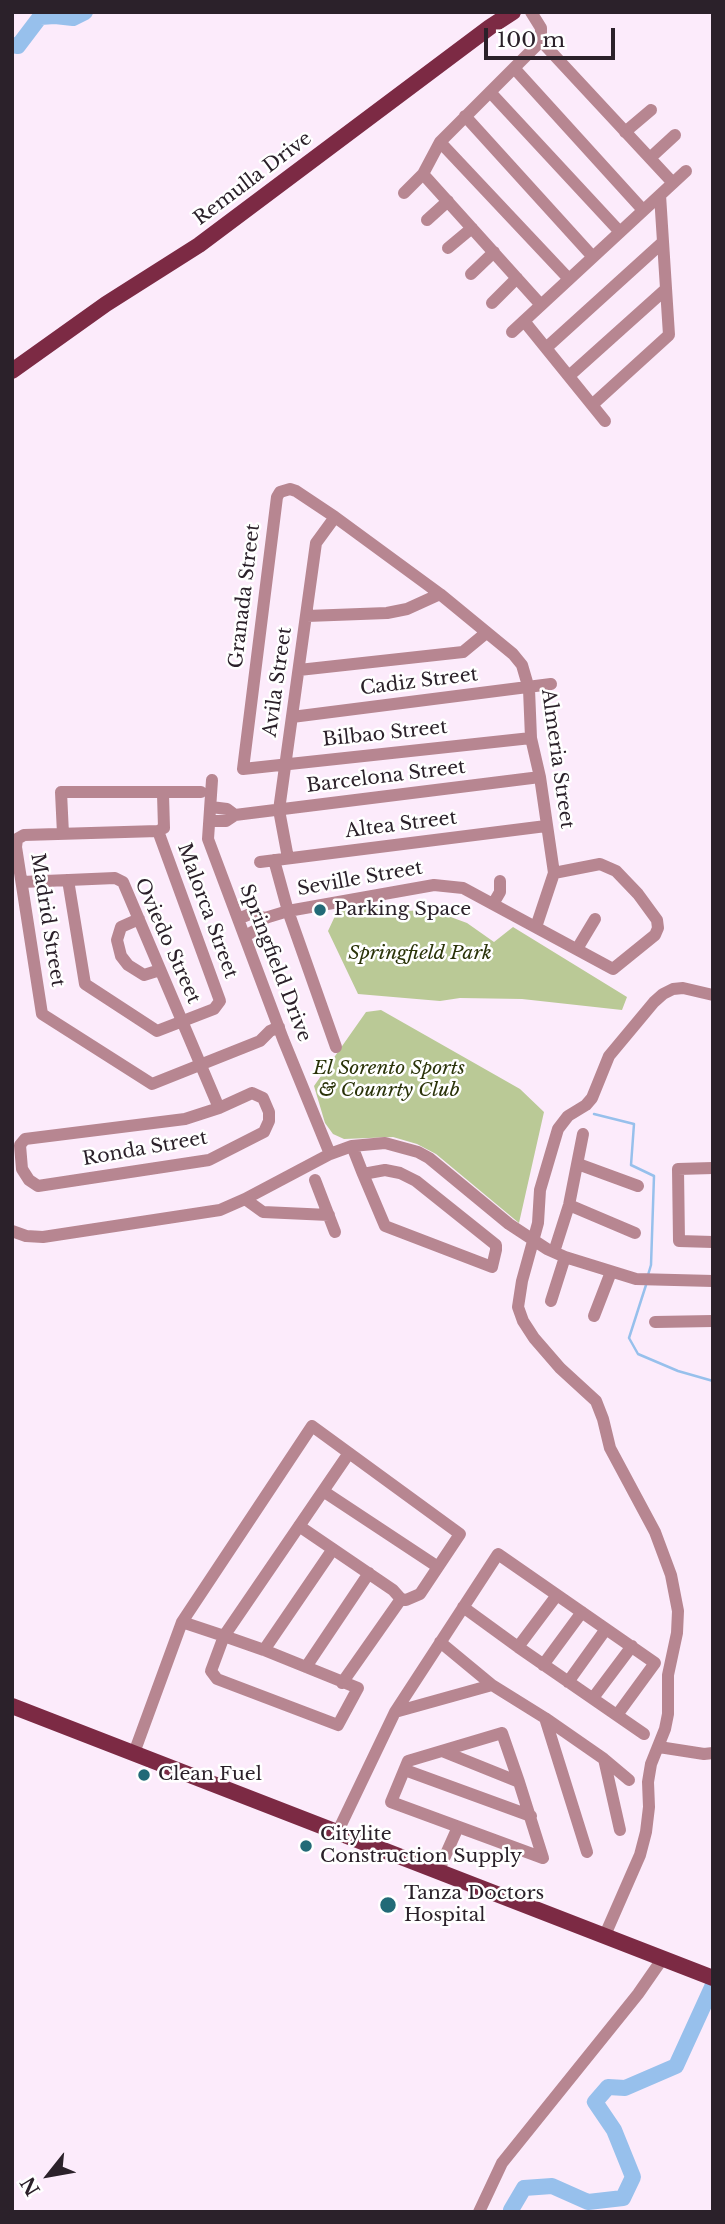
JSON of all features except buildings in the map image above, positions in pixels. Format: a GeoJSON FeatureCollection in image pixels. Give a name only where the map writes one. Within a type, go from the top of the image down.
{"type":"FeatureCollection","features":[{"type":"Feature","properties":{"kind":"main road","name":"Remulla Drive"},"geometry":{"type":"LineString","coordinates":[[12,371],[106,304],[199,245],[513,12]]}},
{"type":"Feature","properties":{"kind":"main road"},"geometry":{"type":"LineString","coordinates":[[12,1706],[338,1830],[438,1872],[713,1978]]}},
{"type":"Feature","properties":{"kind":"main road"},"geometry":{"type":"LineString","coordinates":[[692,1968],[713,1966]]}},
{"type":"Feature","properties":{"kind":"main road"},"geometry":{"type":"LineString","coordinates":[[692,1968],[713,1984]]}},
{"type":"Feature","properties":{"kind":"street"},"geometry":{"type":"LineString","coordinates":[[531,12],[541,28],[541,41],[673,183]]}},
{"type":"Feature","properties":{"kind":"street"},"geometry":{"type":"LineString","coordinates":[[404,193],[423,174],[440,142],[541,41]]}},
{"type":"Feature","properties":{"kind":"street"},"geometry":{"type":"LineString","coordinates":[[514,68],[643,210]]}},
{"type":"Feature","properties":{"kind":"street"},"geometry":{"type":"LineString","coordinates":[[490,92],[620,232]]}},
{"type":"Feature","properties":{"kind":"street"},"geometry":{"type":"LineString","coordinates":[[625,132],[651,110]]}},
{"type":"Feature","properties":{"kind":"street"},"geometry":{"type":"LineString","coordinates":[[466,116],[593,257]]}},
{"type":"Feature","properties":{"kind":"street"},"geometry":{"type":"LineString","coordinates":[[650,158],[675,135]]}},
{"type":"Feature","properties":{"kind":"street"},"geometry":{"type":"LineString","coordinates":[[440,142],[569,279]]}},
{"type":"Feature","properties":{"kind":"street"},"geometry":{"type":"LineString","coordinates":[[512,332],[686,171]]}},
{"type":"Feature","properties":{"kind":"street"},"geometry":{"type":"LineString","coordinates":[[423,174],[541,305]]}},
{"type":"Feature","properties":{"kind":"street"},"geometry":{"type":"LineString","coordinates":[[592,405],[669,335],[660,195]]}},
{"type":"Feature","properties":{"kind":"street"},"geometry":{"type":"LineString","coordinates":[[427,220],[448,201]]}},
{"type":"Feature","properties":{"kind":"street"},"geometry":{"type":"LineString","coordinates":[[448,248],[472,228]]}},
{"type":"Feature","properties":{"kind":"street"},"geometry":{"type":"LineString","coordinates":[[546,348],[663,242]]}},
{"type":"Feature","properties":{"kind":"street"},"geometry":{"type":"LineString","coordinates":[[471,274],[494,252]]}},
{"type":"Feature","properties":{"kind":"street"},"geometry":{"type":"LineString","coordinates":[[492,303],[517,278]]}},
{"type":"Feature","properties":{"kind":"street"},"geometry":{"type":"LineString","coordinates":[[569,376],[666,289]]}},
{"type":"Feature","properties":{"kind":"street"},"geometry":{"type":"LineString","coordinates":[[524,321],[605,421]]}},
{"type":"Feature","properties":{"kind":"street","name":"Granada Street"},"geometry":{"type":"LineString","coordinates":[[243,769],[277,497],[284,490],[296,491],[335,517]]}},
{"type":"Feature","properties":{"kind":"street","name":"Almeria Street"},"geometry":{"type":"LineString","coordinates":[[335,517],[440,594],[513,654],[522,666],[529,689],[531,737],[540,777],[554,873],[537,927]]}},
{"type":"Feature","properties":{"kind":"street","name":"Avila Street"},"geometry":{"type":"LineString","coordinates":[[288,859],[279,810],[316,542],[335,517]]}},
{"type":"Feature","properties":{"kind":"street"},"geometry":{"type":"LineString","coordinates":[[307,616],[387,613],[407,609],[440,594]]}},
{"type":"Feature","properties":{"kind":"street"},"geometry":{"type":"LineString","coordinates":[[299,670],[463,652],[486,633]]}},
{"type":"Feature","properties":{"kind":"street","name":"Cadiz Street"},"geometry":{"type":"LineString","coordinates":[[292,717],[529,689],[551,684]]}},
{"type":"Feature","properties":{"kind":"street","name":"Bilbao Street"},"geometry":{"type":"LineString","coordinates":[[243,769],[531,737]]}},
{"type":"Feature","properties":{"kind":"street","name":"Barcelona Street"},"geometry":{"type":"LineString","coordinates":[[209,821],[226,821],[235,815],[540,777]]}},
{"type":"Feature","properties":{"kind":"street","name":"Springfield Drive"},"geometry":{"type":"LineString","coordinates":[[212,780],[208,839],[330,1154]]}},
{"type":"Feature","properties":{"kind":"street"},"geometry":{"type":"LineString","coordinates":[[158,831],[63,834],[61,792],[201,792]]}},
{"type":"Feature","properties":{"kind":"street","name":"Malorca Street"},"geometry":{"type":"LineString","coordinates":[[163,794],[164,828],[158,831],[220,1001],[214,1009],[182,1022]]}},
{"type":"Feature","properties":{"kind":"street","name":"Barcelona Street"},"geometry":{"type":"LineString","coordinates":[[211,807],[227,808],[235,815]]}},
{"type":"Feature","properties":{"kind":"street","name":"Altea Street"},"geometry":{"type":"LineString","coordinates":[[260,862],[546,826]]}},
{"type":"Feature","properties":{"kind":"street","name":"Madrid Street"},"geometry":{"type":"LineString","coordinates":[[63,834],[24,835],[17,839],[16,848],[43,1014],[152,1084],[260,1041],[275,1042],[281,1033]]}},
{"type":"Feature","properties":{"kind":"street"},"geometry":{"type":"LineString","coordinates":[[274,860],[288,911],[336,1047]]}},
{"type":"Feature","properties":{"kind":"street"},"geometry":{"type":"LineString","coordinates":[[537,927],[613,969],[655,935],[658,928],[657,920],[638,894],[608,866],[600,864],[554,873]]}},
{"type":"Feature","properties":{"kind":"street","name":"Oviedo Street"},"geometry":{"type":"LineString","coordinates":[[22,882],[116,878],[123,882],[219,1108]]}},
{"type":"Feature","properties":{"kind":"street"},"geometry":{"type":"LineString","coordinates":[[68,880],[85,984],[157,1031],[182,1022]]}},
{"type":"Feature","properties":{"kind":"street"},"geometry":{"type":"LineString","coordinates":[[493,904],[500,892],[500,881]]}},
{"type":"Feature","properties":{"kind":"street","name":"Seville Street"},"geometry":{"type":"LineString","coordinates":[[238,919],[250,914],[265,918],[288,911],[434,885],[463,888],[537,927]]}},
{"type":"Feature","properties":{"kind":"street","name":"Seville Street"},"geometry":{"type":"LineString","coordinates":[[245,936],[257,930],[265,918]]}},
{"type":"Feature","properties":{"kind":"street"},"geometry":{"type":"LineString","coordinates":[[139,919],[121,927],[117,940],[121,956],[128,965],[144,975],[160,970]]}},
{"type":"Feature","properties":{"kind":"street"},"geometry":{"type":"LineString","coordinates":[[577,949],[595,919]]}},
{"type":"Feature","properties":{"kind":"street"},"geometry":{"type":"LineString","coordinates":[[605,1935],[640,1855],[649,1807],[648,1782],[651,1764],[659,1747],[668,1714],[668,1675],[677,1633],[678,1611],[671,1575],[655,1532],[610,1448],[596,1401],[545,1352],[523,1321],[518,1307],[522,1281],[538,1223],[540,1190],[558,1129],[568,1116],[592,1098],[614,1048],[663,994],[683,988],[713,995]]}},
{"type":"Feature","properties":{"kind":"street","name":"Ronda Street"},"geometry":{"type":"LineString","coordinates":[[252,1093],[263,1098],[269,1112],[269,1121],[264,1132],[209,1160],[38,1186],[29,1180],[22,1169],[20,1145],[25,1139],[185,1119],[219,1108],[252,1093]]}},
{"type":"Feature","properties":{"kind":"street"},"geometry":{"type":"LineString","coordinates":[[551,1301],[583,1133]]}},
{"type":"Feature","properties":{"kind":"street"},"geometry":{"type":"LineString","coordinates":[[12,1231],[26,1236],[43,1237],[220,1210],[330,1154],[352,1146],[385,1143],[418,1152],[429,1158],[509,1224],[560,1255],[636,1279],[713,1281]]}},
{"type":"Feature","properties":{"kind":"street"},"geometry":{"type":"LineString","coordinates":[[352,1146],[363,1174],[385,1226],[492,1267],[496,1245],[416,1181],[400,1173],[385,1170],[363,1174]]}},
{"type":"Feature","properties":{"kind":"street"},"geometry":{"type":"LineString","coordinates":[[578,1164],[638,1186]]}},
{"type":"Feature","properties":{"kind":"street"},"geometry":{"type":"LineString","coordinates":[[713,1168],[678,1169],[679,1241],[713,1242]]}},
{"type":"Feature","properties":{"kind":"street"},"geometry":{"type":"LineString","coordinates":[[315,1180],[335,1232]]}},
{"type":"Feature","properties":{"kind":"street"},"geometry":{"type":"LineString","coordinates":[[245,1199],[264,1212],[329,1216]]}},
{"type":"Feature","properties":{"kind":"street"},"geometry":{"type":"LineString","coordinates":[[569,1205],[635,1233]]}},
{"type":"Feature","properties":{"kind":"street"},"geometry":{"type":"LineString","coordinates":[[594,1317],[611,1272]]}},
{"type":"Feature","properties":{"kind":"street"},"geometry":{"type":"LineString","coordinates":[[655,1322],[713,1321]]}},
{"type":"Feature","properties":{"kind":"street"},"geometry":{"type":"LineString","coordinates":[[134,1753],[182,1622],[312,1426],[460,1534],[420,1594],[405,1600],[299,1526]]}},
{"type":"Feature","properties":{"kind":"street"},"geometry":{"type":"LineString","coordinates":[[182,1622],[224,1636],[264,1650],[358,1688],[338,1725],[213,1676],[211,1671],[224,1636],[349,1453]]}},
{"type":"Feature","properties":{"kind":"street"},"geometry":{"type":"LineString","coordinates":[[323,1491],[438,1567]]}},
{"type":"Feature","properties":{"kind":"street"},"geometry":{"type":"LineString","coordinates":[[264,1650],[333,1549]]}},
{"type":"Feature","properties":{"kind":"street"},"geometry":{"type":"LineString","coordinates":[[338,1830],[395,1712],[498,1554],[655,1663],[617,1715]]}},
{"type":"Feature","properties":{"kind":"street"},"geometry":{"type":"LineString","coordinates":[[306,1667],[369,1573]]}},
{"type":"Feature","properties":{"kind":"street"},"geometry":{"type":"LineString","coordinates":[[518,1647],[557,1595]]}},
{"type":"Feature","properties":{"kind":"street"},"geometry":{"type":"LineString","coordinates":[[342,1683],[401,1599]]}},
{"type":"Feature","properties":{"kind":"street"},"geometry":{"type":"LineString","coordinates":[[463,1607],[644,1734]]}},
{"type":"Feature","properties":{"kind":"street"},"geometry":{"type":"LineString","coordinates":[[543,1665],[582,1612]]}},
{"type":"Feature","properties":{"kind":"street"},"geometry":{"type":"LineString","coordinates":[[568,1682],[606,1629]]}},
{"type":"Feature","properties":{"kind":"street"},"geometry":{"type":"LineString","coordinates":[[440,1642],[492,1685],[545,1718],[629,1780]]}},
{"type":"Feature","properties":{"kind":"street"},"geometry":{"type":"LineString","coordinates":[[593,1699],[632,1646]]}},
{"type":"Feature","properties":{"kind":"street"},"geometry":{"type":"LineString","coordinates":[[395,1712],[492,1685]]}},
{"type":"Feature","properties":{"kind":"street"},"geometry":{"type":"LineString","coordinates":[[545,1718],[587,1852]]}},
{"type":"Feature","properties":{"kind":"street"},"geometry":{"type":"LineString","coordinates":[[502,1733],[543,1858],[391,1802],[408,1760],[442,1751],[502,1733]]}},
{"type":"Feature","properties":{"kind":"street"},"geometry":{"type":"LineString","coordinates":[[659,1747],[713,1753]]}},
{"type":"Feature","properties":{"kind":"street"},"geometry":{"type":"LineString","coordinates":[[442,1751],[519,1782]]}},
{"type":"Feature","properties":{"kind":"street"},"geometry":{"type":"LineString","coordinates":[[604,1759],[620,1830]]}},
{"type":"Feature","properties":{"kind":"street"},"geometry":{"type":"LineString","coordinates":[[405,1770],[531,1816]]}},
{"type":"Feature","properties":{"kind":"street"},"geometry":{"type":"LineString","coordinates":[[438,1872],[458,1827]]}},
{"type":"Feature","properties":{"kind":"street"},"geometry":{"type":"LineString","coordinates":[[479,2212],[502,2163],[667,1960]]}},
{"type":"Feature","properties":{"kind":"green space","name":"Springfield Park"},"geometry":{"type":"Polygon","coordinates":[[[348,901],[389,912],[425,910],[448,916],[467,923],[494,942],[513,927],[627,997],[622,1010],[522,999],[460,998],[440,1001],[358,994],[328,931],[335,916],[348,901]]]}},
{"type":"Feature","properties":{"kind":"green space","name":"El Sorento Sports & Counrty Club"},"geometry":{"type":"Polygon","coordinates":[[[381,1010],[520,1089],[544,1112],[519,1223],[436,1154],[417,1144],[393,1137],[344,1139],[333,1134],[325,1123],[314,1086],[366,1012],[381,1010]]]}},
{"type":"Feature","properties":{"kind":"waterway"},"geometry":{"type":"LineString","coordinates":[[12,45],[18,46],[40,17],[73,18],[85,12]]}},
{"type":"Feature","properties":{"kind":"waterway"},"geometry":{"type":"LineString","coordinates":[[594,1114],[634,1124],[631,1165],[654,1176],[651,1265],[648,1275]]}},
{"type":"Feature","properties":{"kind":"waterway"},"geometry":{"type":"LineString","coordinates":[[646,1285],[629,1338],[638,1354],[678,1371],[713,1381]]}},
{"type":"Feature","properties":{"kind":"waterway"},"geometry":{"type":"LineString","coordinates":[[512,2212],[524,2188],[552,2186],[588,2202],[623,2198],[633,2177],[614,2130],[595,2102],[608,2087],[625,2088],[676,2066],[713,1985]]}},
{"type":"Feature","properties":{"kind":"place","name":"Parking Space"},"geometry":{"type":"Point","coordinates":[320,910]}},
{"type":"Feature","properties":{"kind":"place","name":"Clean Fuel"},"geometry":{"type":"Point","coordinates":[144,1775]}},
{"type":"Feature","properties":{"kind":"place","name":"Citylite Construction Supply"},"geometry":{"type":"Point","coordinates":[306,1846]}},
{"type":"Feature","properties":{"kind":"place","name":"Tanza Doctors Hospital"},"geometry":{"type":"Point","coordinates":[388,1905]}}]}
